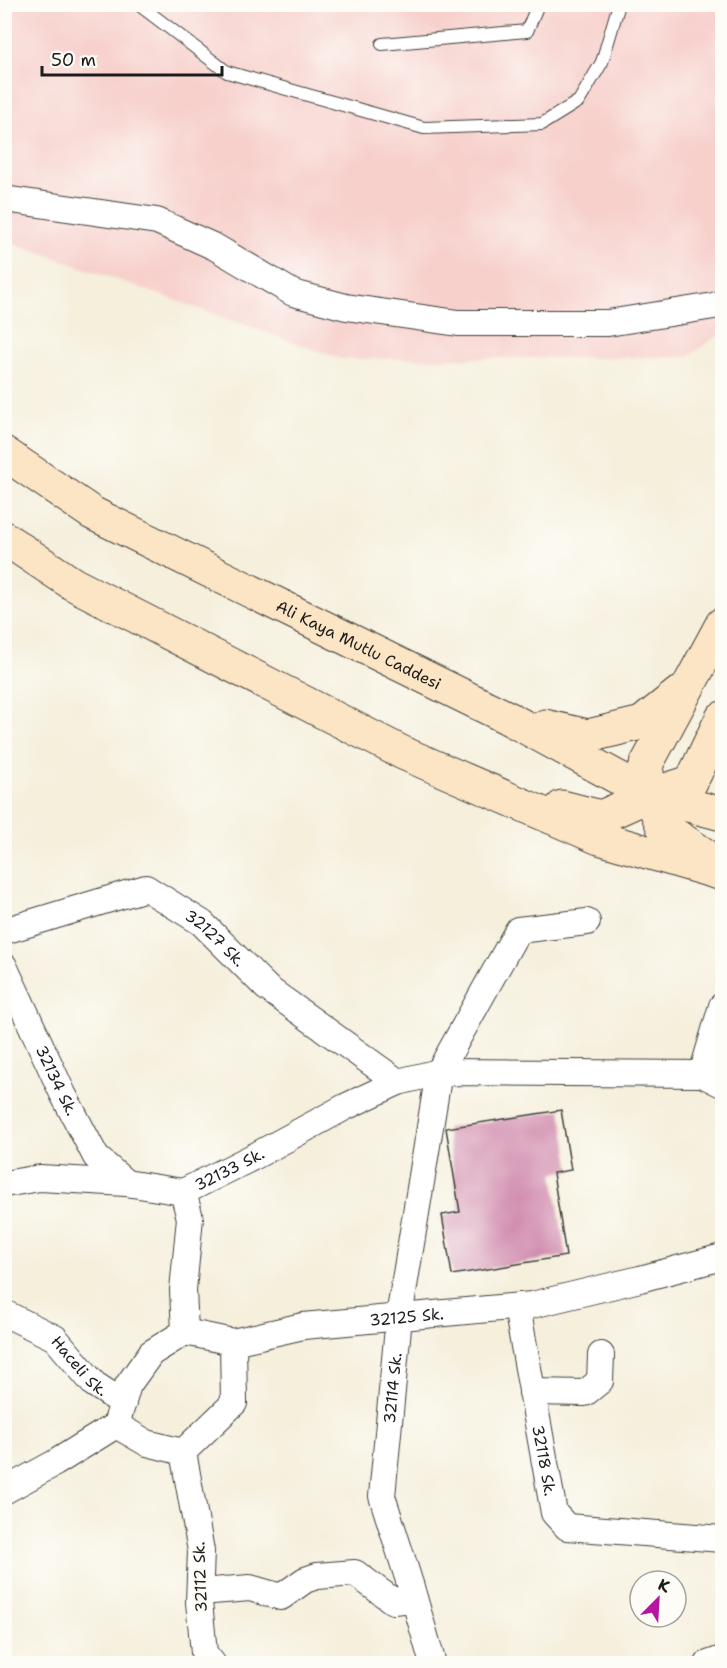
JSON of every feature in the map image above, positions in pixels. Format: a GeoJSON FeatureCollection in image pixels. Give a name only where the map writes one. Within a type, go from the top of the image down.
{"type":"FeatureCollection","features":[{"type":"Feature","properties":{"kind":"main road","name":"Ali Kaya Mutlu Caddesi"},"geometry":{"type":"LineString","coordinates":[[4,453],[92,513],[508,718],[723,814]]}},
{"type":"Feature","properties":{"kind":"main road"},"geometry":{"type":"LineString","coordinates":[[4,538],[73,584],[403,753],[598,837],[723,874]]}},
{"type":"Feature","properties":{"kind":"main road"},"geometry":{"type":"LineString","coordinates":[[477,785],[601,817],[648,780],[691,683],[723,624]]}},
{"type":"Feature","properties":{"kind":"main road"},"geometry":{"type":"LineString","coordinates":[[508,718],[588,736],[642,723],[691,683]]}},
{"type":"Feature","properties":{"kind":"main road"},"geometry":{"type":"LineString","coordinates":[[648,780],[692,782],[723,718]]}},
{"type":"Feature","properties":{"kind":"main road"},"geometry":{"type":"LineString","coordinates":[[648,780],[663,827],[723,867]]}},
{"type":"Feature","properties":{"kind":"street"},"geometry":{"type":"LineString","coordinates":[[4,199],[158,221],[215,247],[293,293],[346,307],[458,323],[608,323],[723,303]]}},
{"type":"Feature","properties":{"kind":"street","name":"32127 Sk."},"geometry":{"type":"LineString","coordinates":[[4,931],[146,888],[202,923],[267,987],[398,1082]]}},
{"type":"Feature","properties":{"kind":"street","name":"32114 Sk."},"geometry":{"type":"LineString","coordinates":[[433,1664],[382,1496],[399,1317],[439,1072],[518,930],[587,921]]}},
{"type":"Feature","properties":{"kind":"street","name":"32134 Sk."},"geometry":{"type":"LineString","coordinates":[[4,966],[63,1094],[96,1157],[126,1183]]}},
{"type":"Feature","properties":{"kind":"street"},"geometry":{"type":"LineString","coordinates":[[439,1072],[712,1079],[722,1005]]}},
{"type":"Feature","properties":{"kind":"street","name":"32133 Sk."},"geometry":{"type":"LineString","coordinates":[[4,1184],[40,1178],[126,1183],[183,1192],[345,1107],[398,1082],[439,1072]]}},
{"type":"Feature","properties":{"kind":"street"},"geometry":{"type":"LineString","coordinates":[[4,1491],[55,1463],[120,1414],[128,1385],[151,1353],[185,1332],[183,1290],[190,1218],[183,1192]]}},
{"type":"Feature","properties":{"kind":"street","name":"32125 Sk."},"geometry":{"type":"LineString","coordinates":[[185,1332],[233,1342],[303,1326],[532,1305],[723,1257]]}},
{"type":"Feature","properties":{"kind":"street","name":"32118 Sk."},"geometry":{"type":"LineString","coordinates":[[517,1307],[554,1513],[567,1527],[723,1539]]}},
{"type":"Feature","properties":{"kind":"street","name":"Haceli Sk."},"geometry":{"type":"LineString","coordinates":[[4,1313],[55,1338],[120,1414]]}},
{"type":"Feature","properties":{"kind":"street"},"geometry":{"type":"LineString","coordinates":[[120,1414],[147,1443],[183,1452],[234,1403],[233,1342]]}},
{"type":"Feature","properties":{"kind":"street"},"geometry":{"type":"LineString","coordinates":[[532,1392],[585,1393],[600,1381],[601,1355]]}},
{"type":"Feature","properties":{"kind":"street","name":"32112 Sk."},"geometry":{"type":"LineString","coordinates":[[183,1452],[201,1551],[200,1592],[204,1653],[213,1664]]}},
{"type":"Feature","properties":{"kind":"street"},"geometry":{"type":"LineString","coordinates":[[200,1592],[250,1588],[280,1597],[305,1580],[317,1576],[355,1573],[393,1601],[414,1599]]}},
{"type":"Feature","properties":{"kind":"street"},"geometry":{"type":"LineString","coordinates":[[708,1664],[723,1659]]}},
{"type":"Feature","properties":{"kind":"lane"},"geometry":{"type":"LineString","coordinates":[[138,4],[227,72],[424,128],[542,124],[579,101],[602,62],[619,4]]}},
{"type":"Feature","properties":{"kind":"lane"},"geometry":{"type":"LineString","coordinates":[[382,44],[527,31],[537,4]]}},
{"type":"Feature","properties":{"kind":"shaded area"},"geometry":{"type":"Polygon","coordinates":[[[5,5],[722,5],[722,333],[687,357],[341,359],[5,240],[5,5]]]}},
{"type":"Feature","properties":{"kind":"building"},"geometry":{"type":"Polygon","coordinates":[[[561,1110],[571,1170],[553,1173],[566,1256],[452,1275],[442,1215],[460,1212],[446,1128],[561,1110]]]}}]}
